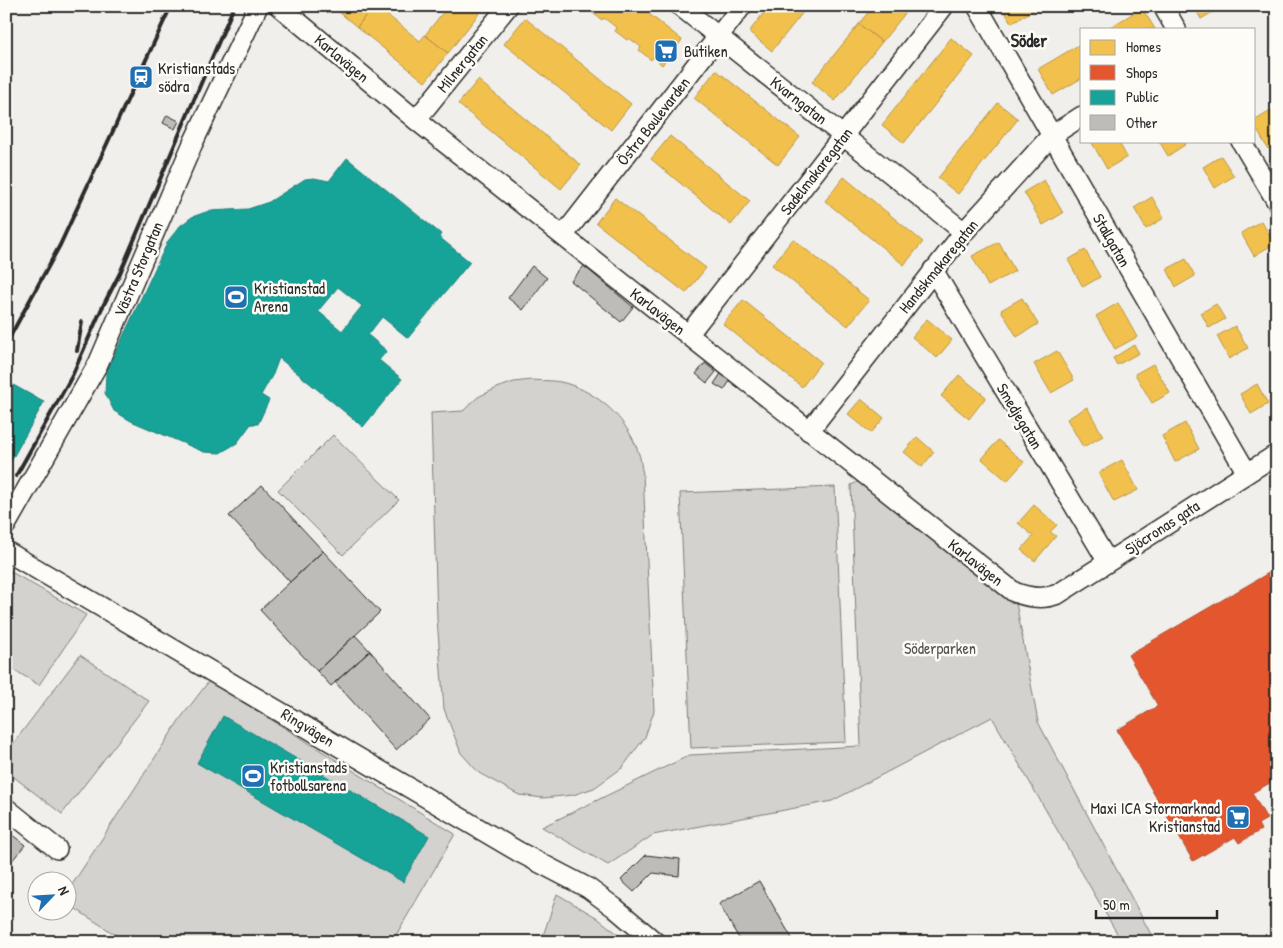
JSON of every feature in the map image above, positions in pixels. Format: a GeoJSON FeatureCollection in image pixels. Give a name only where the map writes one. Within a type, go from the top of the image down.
{"type":"FeatureCollection","features":[{"type":"Feature","properties":{"kind":"street","name":"Västra Storgatan"},"geometry":{"type":"LineString","coordinates":[[6,525],[98,364],[192,143],[258,6]]}},
{"type":"Feature","properties":{"kind":"street","name":"Karlavägen"},"geometry":{"type":"LineString","coordinates":[[279,6],[416,120],[1014,592],[1024,596],[1046,598]]}},
{"type":"Feature","properties":{"kind":"street","name":"Milnergatan"},"geometry":{"type":"LineString","coordinates":[[416,120],[508,6]]}},
{"type":"Feature","properties":{"kind":"street","name":"Kvarngatan"},"geometry":{"type":"LineString","coordinates":[[680,6],[964,232]]}},
{"type":"Feature","properties":{"kind":"street","name":"Östra Boulevarden"},"geometry":{"type":"LineString","coordinates":[[563,236],[742,6]]}},
{"type":"Feature","properties":{"kind":"street","name":"Sadelmakaregatan"},"geometry":{"type":"LineString","coordinates":[[688,335],[944,6]]}},
{"type":"Feature","properties":{"kind":"street","name":"Stallgatan"},"geometry":{"type":"LineString","coordinates":[[977,6],[1247,473]]}},
{"type":"Feature","properties":{"kind":"street"},"geometry":{"type":"LineString","coordinates":[[1163,6],[1175,28]]}},
{"type":"Feature","properties":{"kind":"street","name":"Handskmakaregatan"},"geometry":{"type":"LineString","coordinates":[[809,431],[964,232],[1051,136],[1080,117]]}},
{"type":"Feature","properties":{"kind":"street"},"geometry":{"type":"LineString","coordinates":[[1243,142],[1277,202]]}},
{"type":"Feature","properties":{"kind":"street","name":"Smedjegatan"},"geometry":{"type":"LineString","coordinates":[[933,270],[1108,562]]}},
{"type":"Feature","properties":{"kind":"street","name":"Sjöcronas gata"},"geometry":{"type":"LineString","coordinates":[[1046,598],[1058,594],[1277,454]]}},
{"type":"Feature","properties":{"kind":"street","name":"Ringvägen"},"geometry":{"type":"LineString","coordinates":[[6,551],[519,852],[588,888],[655,942]]}},
{"type":"Feature","properties":{"kind":"street"},"geometry":{"type":"LineString","coordinates":[[6,808],[58,849]]}},
{"type":"Feature","properties":{"kind":"green space"},"geometry":{"type":"Polygon","coordinates":[[[531,380],[565,383],[577,387],[600,400],[619,418],[633,439],[638,451],[643,474],[654,711],[645,737],[622,768],[594,788],[573,795],[543,798],[519,795],[479,773],[461,753],[444,709],[437,619],[431,413],[463,411],[478,397],[497,388],[514,382],[531,380]]]}},
{"type":"Feature","properties":{"kind":"green space"},"geometry":{"type":"Polygon","coordinates":[[[333,435],[399,500],[343,555],[278,490],[333,435]]]}},
{"type":"Feature","properties":{"kind":"green space","name":"Söderparken"},"geometry":{"type":"Polygon","coordinates":[[[869,477],[1014,592],[1038,722],[1155,942],[1122,942],[992,717],[832,801],[653,835],[608,865],[542,827],[690,755],[861,746],[851,485],[869,477]]]}},
{"type":"Feature","properties":{"kind":"green space"},"geometry":{"type":"Polygon","coordinates":[[[835,487],[846,742],[691,748],[680,493],[835,487]]]}},
{"type":"Feature","properties":{"kind":"green space"},"geometry":{"type":"Polygon","coordinates":[[[6,569],[86,615],[39,685],[6,665],[6,569]]]}},
{"type":"Feature","properties":{"kind":"green space"},"geometry":{"type":"Polygon","coordinates":[[[80,655],[149,701],[62,814],[6,771],[6,753],[80,655]]]}},
{"type":"Feature","properties":{"kind":"green space","name":"Kristianstads fotbollsarena"},"geometry":{"type":"Polygon","coordinates":[[[209,681],[455,834],[392,942],[127,942],[78,910],[78,876],[180,719],[209,681]]]}},
{"type":"Feature","properties":{"kind":"green space"},"geometry":{"type":"Polygon","coordinates":[[[557,894],[596,917],[628,942],[541,942],[557,894]]]}},
{"type":"Feature","properties":{"kind":"building: Homes"},"geometry":{"type":"Polygon","coordinates":[[[332,6],[373,6],[357,27],[332,6]]]}},
{"type":"Feature","properties":{"kind":"building: Homes"},"geometry":{"type":"Polygon","coordinates":[[[373,6],[376,6],[420,41],[425,35],[448,53],[425,82],[357,27],[373,6]]]}},
{"type":"Feature","properties":{"kind":"building: Homes"},"geometry":{"type":"Polygon","coordinates":[[[448,6],[485,6],[448,53],[425,35],[448,6]]]}},
{"type":"Feature","properties":{"kind":"building: Homes"},"geometry":{"type":"Polygon","coordinates":[[[590,6],[639,6],[682,40],[662,65],[653,57],[651,60],[639,50],[641,47],[629,38],[627,40],[615,31],[617,28],[604,18],[602,20],[590,11],[592,8],[590,6]]]}},
{"type":"Feature","properties":{"kind":"building: Homes"},"geometry":{"type":"Polygon","coordinates":[[[769,6],[808,6],[772,51],[749,32],[769,6]]]}},
{"type":"Feature","properties":{"kind":"building: Homes"},"geometry":{"type":"Polygon","coordinates":[[[873,6],[911,6],[882,42],[859,24],[873,6]]]}},
{"type":"Feature","properties":{"kind":"building: Homes"},"geometry":{"type":"Polygon","coordinates":[[[1002,6],[1041,6],[1011,23],[1002,6]]]}},
{"type":"Feature","properties":{"kind":"building: Homes"},"geometry":{"type":"Polygon","coordinates":[[[1194,6],[1223,6],[1201,19],[1194,6]]]}},
{"type":"Feature","properties":{"kind":"building: Homes"},"geometry":{"type":"Polygon","coordinates":[[[1142,8],[1154,28],[1109,28],[1142,8]]]}},
{"type":"Feature","properties":{"kind":"building: Homes"},"geometry":{"type":"Polygon","coordinates":[[[525,18],[631,104],[611,130],[504,44],[525,18]]]}},
{"type":"Feature","properties":{"kind":"building: Homes"},"geometry":{"type":"Polygon","coordinates":[[[859,24],[882,42],[835,101],[812,82],[859,24]]]}},
{"type":"Feature","properties":{"kind":"building: Homes"},"geometry":{"type":"Polygon","coordinates":[[[951,38],[974,56],[904,143],[882,125],[951,38]]]}},
{"type":"Feature","properties":{"kind":"building: Homes"},"geometry":{"type":"Polygon","coordinates":[[[1080,44],[1080,79],[1053,95],[1038,69],[1080,44]]]}},
{"type":"Feature","properties":{"kind":"building: Homes"},"geometry":{"type":"Polygon","coordinates":[[[716,70],[800,137],[778,165],[694,98],[716,70]]]}},
{"type":"Feature","properties":{"kind":"building: Homes"},"geometry":{"type":"Polygon","coordinates":[[[478,80],[581,165],[561,189],[458,104],[478,80]]]}},
{"type":"Feature","properties":{"kind":"building: Homes"},"geometry":{"type":"Polygon","coordinates":[[[998,103],[1018,119],[958,194],[938,178],[998,103]]]}},
{"type":"Feature","properties":{"kind":"building: Homes"},"geometry":{"type":"Polygon","coordinates":[[[1272,110],[1277,119],[1277,144],[1268,149],[1256,128],[1256,120],[1272,110]]]}},
{"type":"Feature","properties":{"kind":"building: Homes"},"geometry":{"type":"Polygon","coordinates":[[[670,136],[750,201],[731,225],[651,159],[670,136]]]}},
{"type":"Feature","properties":{"kind":"building: Homes"},"geometry":{"type":"Polygon","coordinates":[[[1092,142],[1119,142],[1127,157],[1107,169],[1092,142]]]}},
{"type":"Feature","properties":{"kind":"building: Homes"},"geometry":{"type":"Polygon","coordinates":[[[1160,142],[1185,142],[1186,144],[1168,156],[1160,142]]]}},
{"type":"Feature","properties":{"kind":"building: Homes"},"geometry":{"type":"Polygon","coordinates":[[[1221,156],[1234,176],[1215,188],[1203,167],[1221,156]]]}},
{"type":"Feature","properties":{"kind":"building: Homes"},"geometry":{"type":"Polygon","coordinates":[[[844,177],[923,242],[904,265],[825,201],[844,177]]]}},
{"type":"Feature","properties":{"kind":"building: Homes"},"geometry":{"type":"Polygon","coordinates":[[[1044,180],[1063,213],[1043,225],[1024,192],[1044,180]]]}},
{"type":"Feature","properties":{"kind":"building: Homes"},"geometry":{"type":"Polygon","coordinates":[[[1152,197],[1164,218],[1146,229],[1134,208],[1152,197]]]}},
{"type":"Feature","properties":{"kind":"building: Homes"},"geometry":{"type":"Polygon","coordinates":[[[615,198],[706,268],[686,293],[596,223],[615,198]]]}},
{"type":"Feature","properties":{"kind":"building: Homes"},"geometry":{"type":"Polygon","coordinates":[[[1261,221],[1275,243],[1254,256],[1241,233],[1261,221]]]}},
{"type":"Feature","properties":{"kind":"building: Homes"},"geometry":{"type":"Polygon","coordinates":[[[793,239],[869,300],[848,326],[772,265],[793,239]]]}},
{"type":"Feature","properties":{"kind":"building: Homes"},"geometry":{"type":"Polygon","coordinates":[[[999,242],[1015,271],[988,286],[972,256],[999,242]]]}},
{"type":"Feature","properties":{"kind":"building: Homes"},"geometry":{"type":"Polygon","coordinates":[[[1085,250],[1100,277],[1083,287],[1068,260],[1085,250]]]}},
{"type":"Feature","properties":{"kind":"building: Homes"},"geometry":{"type":"Polygon","coordinates":[[[1186,259],[1195,276],[1176,287],[1167,269],[1186,259]]]}},
{"type":"Feature","properties":{"kind":"building: Homes"},"geometry":{"type":"Polygon","coordinates":[[[1022,298],[1038,324],[1017,337],[1001,310],[1022,298]]]}},
{"type":"Feature","properties":{"kind":"building: Homes"},"geometry":{"type":"Polygon","coordinates":[[[743,300],[821,362],[802,387],[723,324],[743,300]]]}},
{"type":"Feature","properties":{"kind":"building: Homes"},"geometry":{"type":"Polygon","coordinates":[[[1118,303],[1137,337],[1115,349],[1096,316],[1118,303]]]}},
{"type":"Feature","properties":{"kind":"building: Homes"},"geometry":{"type":"Polygon","coordinates":[[[1216,304],[1225,319],[1209,328],[1201,313],[1216,304]]]}},
{"type":"Feature","properties":{"kind":"building: Homes"},"geometry":{"type":"Polygon","coordinates":[[[927,319],[952,340],[937,358],[912,337],[927,319]]]}},
{"type":"Feature","properties":{"kind":"building: Homes"},"geometry":{"type":"Polygon","coordinates":[[[1235,326],[1248,348],[1229,359],[1217,336],[1235,326]]]}},
{"type":"Feature","properties":{"kind":"building: Homes"},"geometry":{"type":"Polygon","coordinates":[[[1134,345],[1139,353],[1117,365],[1113,358],[1134,345]]]}},
{"type":"Feature","properties":{"kind":"building: Homes"},"geometry":{"type":"Polygon","coordinates":[[[1057,351],[1074,380],[1051,393],[1034,364],[1057,351]]]}},
{"type":"Feature","properties":{"kind":"building: Homes"},"geometry":{"type":"Polygon","coordinates":[[[1153,364],[1170,393],[1152,403],[1135,374],[1153,364]]]}},
{"type":"Feature","properties":{"kind":"building: Homes"},"geometry":{"type":"Polygon","coordinates":[[[959,375],[986,397],[969,419],[941,396],[959,375]]]}},
{"type":"Feature","properties":{"kind":"building: Homes"},"geometry":{"type":"Polygon","coordinates":[[[1257,384],[1268,404],[1251,414],[1240,394],[1257,384]]]}},
{"type":"Feature","properties":{"kind":"building: Homes"},"geometry":{"type":"Polygon","coordinates":[[[861,399],[884,418],[871,433],[848,414],[861,399]]]}},
{"type":"Feature","properties":{"kind":"building: Homes"},"geometry":{"type":"Polygon","coordinates":[[[1087,407],[1103,436],[1083,447],[1067,419],[1087,407]]]}},
{"type":"Feature","properties":{"kind":"building: Homes"},"geometry":{"type":"Polygon","coordinates":[[[1185,423],[1199,449],[1175,462],[1162,436],[1185,423]]]}},
{"type":"Feature","properties":{"kind":"building: Homes"},"geometry":{"type":"Polygon","coordinates":[[[917,437],[934,452],[922,467],[904,452],[917,437]]]}},
{"type":"Feature","properties":{"kind":"building: Homes"},"geometry":{"type":"Polygon","coordinates":[[[998,440],[1024,462],[1007,481],[982,459],[998,440]]]}},
{"type":"Feature","properties":{"kind":"building: Homes"},"geometry":{"type":"Polygon","coordinates":[[[1122,460],[1138,490],[1114,502],[1098,473],[1122,460]]]}},
{"type":"Feature","properties":{"kind":"building: Homes"},"geometry":{"type":"Polygon","coordinates":[[[1034,505],[1057,525],[1050,532],[1056,536],[1035,561],[1021,550],[1033,536],[1018,523],[1034,505]]]}},
{"type":"Feature","properties":{"kind":"building: Shops"},"geometry":{"type":"Polygon","coordinates":[[[1277,568],[1277,779],[1252,793],[1267,819],[1258,824],[1261,830],[1239,843],[1235,837],[1193,861],[1117,730],[1158,706],[1128,655],[1277,568]]]}},
{"type":"Feature","properties":{"kind":"building: Public","name":"Kristianstad Arena"},"geometry":{"type":"Polygon","coordinates":[[[347,158],[441,234],[439,237],[470,262],[408,338],[382,317],[368,335],[387,351],[379,360],[402,379],[363,427],[279,358],[273,374],[261,395],[269,400],[258,424],[251,424],[237,443],[220,453],[204,452],[131,421],[114,411],[105,393],[106,373],[168,241],[180,226],[192,217],[209,211],[248,209],[269,202],[305,179],[314,178],[329,181],[347,158]],[[338,287],[318,311],[342,331],[362,306],[338,287]]]}},
{"type":"Feature","properties":{"kind":"building: Public"},"geometry":{"type":"Polygon","coordinates":[[[6,381],[44,402],[6,470],[6,381]]]}},
{"type":"Feature","properties":{"kind":"building: Public"},"geometry":{"type":"Polygon","coordinates":[[[223,716],[429,836],[403,882],[197,763],[223,716]]]}},
{"type":"Feature","properties":{"kind":"building: Other"},"geometry":{"type":"Polygon","coordinates":[[[167,115],[179,121],[175,129],[163,123],[167,115]]]}},
{"type":"Feature","properties":{"kind":"building: Other"},"geometry":{"type":"Polygon","coordinates":[[[532,266],[547,278],[523,310],[508,298],[532,266]]]}},
{"type":"Feature","properties":{"kind":"building: Other"},"geometry":{"type":"Polygon","coordinates":[[[584,266],[633,307],[621,322],[571,281],[584,266]]]}},
{"type":"Feature","properties":{"kind":"building: Other"},"geometry":{"type":"Polygon","coordinates":[[[705,363],[716,372],[707,383],[696,374],[705,363]]]}},
{"type":"Feature","properties":{"kind":"building: Other"},"geometry":{"type":"Polygon","coordinates":[[[722,372],[732,378],[724,390],[714,384],[722,372]]]}},
{"type":"Feature","properties":{"kind":"building: Other"},"geometry":{"type":"Polygon","coordinates":[[[262,485],[323,551],[290,582],[229,516],[262,485]]]}},
{"type":"Feature","properties":{"kind":"building: Other"},"geometry":{"type":"Polygon","coordinates":[[[323,551],[380,612],[317,671],[260,610],[323,551]]]}},
{"type":"Feature","properties":{"kind":"building: Other"},"geometry":{"type":"Polygon","coordinates":[[[355,635],[370,651],[331,686],[317,671],[355,635]]]}},
{"type":"Feature","properties":{"kind":"building: Other"},"geometry":{"type":"Polygon","coordinates":[[[370,651],[430,719],[396,750],[335,682],[370,651]]]}},
{"type":"Feature","properties":{"kind":"building: Other"},"geometry":{"type":"Polygon","coordinates":[[[6,830],[25,845],[6,868],[6,830]]]}},
{"type":"Feature","properties":{"kind":"building: Other"},"geometry":{"type":"Polygon","coordinates":[[[646,855],[680,859],[679,876],[653,873],[634,892],[621,880],[646,855]]]}},
{"type":"Feature","properties":{"kind":"building: Other"},"geometry":{"type":"Polygon","coordinates":[[[759,881],[794,942],[741,942],[719,904],[759,881]]]}},
{"type":"Feature","properties":{"kind":"railway"},"geometry":{"type":"LineString","coordinates":[[6,344],[60,245],[171,6]]}},
{"type":"Feature","properties":{"kind":"railway"},"geometry":{"type":"LineString","coordinates":[[16,476],[72,376],[102,308],[120,273],[234,6]]}},
{"type":"Feature","properties":{"kind":"railway"},"geometry":{"type":"LineString","coordinates":[[77,351],[82,322]]}},
{"type":"Feature","properties":{"kind":"place","name":"Butiken"},"geometry":{"type":"Point","coordinates":[666,51]}},
{"type":"Feature","properties":{"kind":"place","name":"Kristianstads södra"},"geometry":{"type":"Point","coordinates":[141,77]}},
{"type":"Feature","properties":{"kind":"place","name":"Kristianstad Arena"},"geometry":{"type":"Point","coordinates":[236,297]}},
{"type":"Feature","properties":{"kind":"place","name":"Kristianstads fotbollsarena"},"geometry":{"type":"Point","coordinates":[253,776]}},
{"type":"Feature","properties":{"kind":"place","name":"Maxi ICA Stormarknad Kristianstad"},"geometry":{"type":"Point","coordinates":[1238,817]}},
{"type":"Feature","properties":{"kind":"district","name":"Söder"},"geometry":{"type":"Point","coordinates":[1029,41]}}]}
